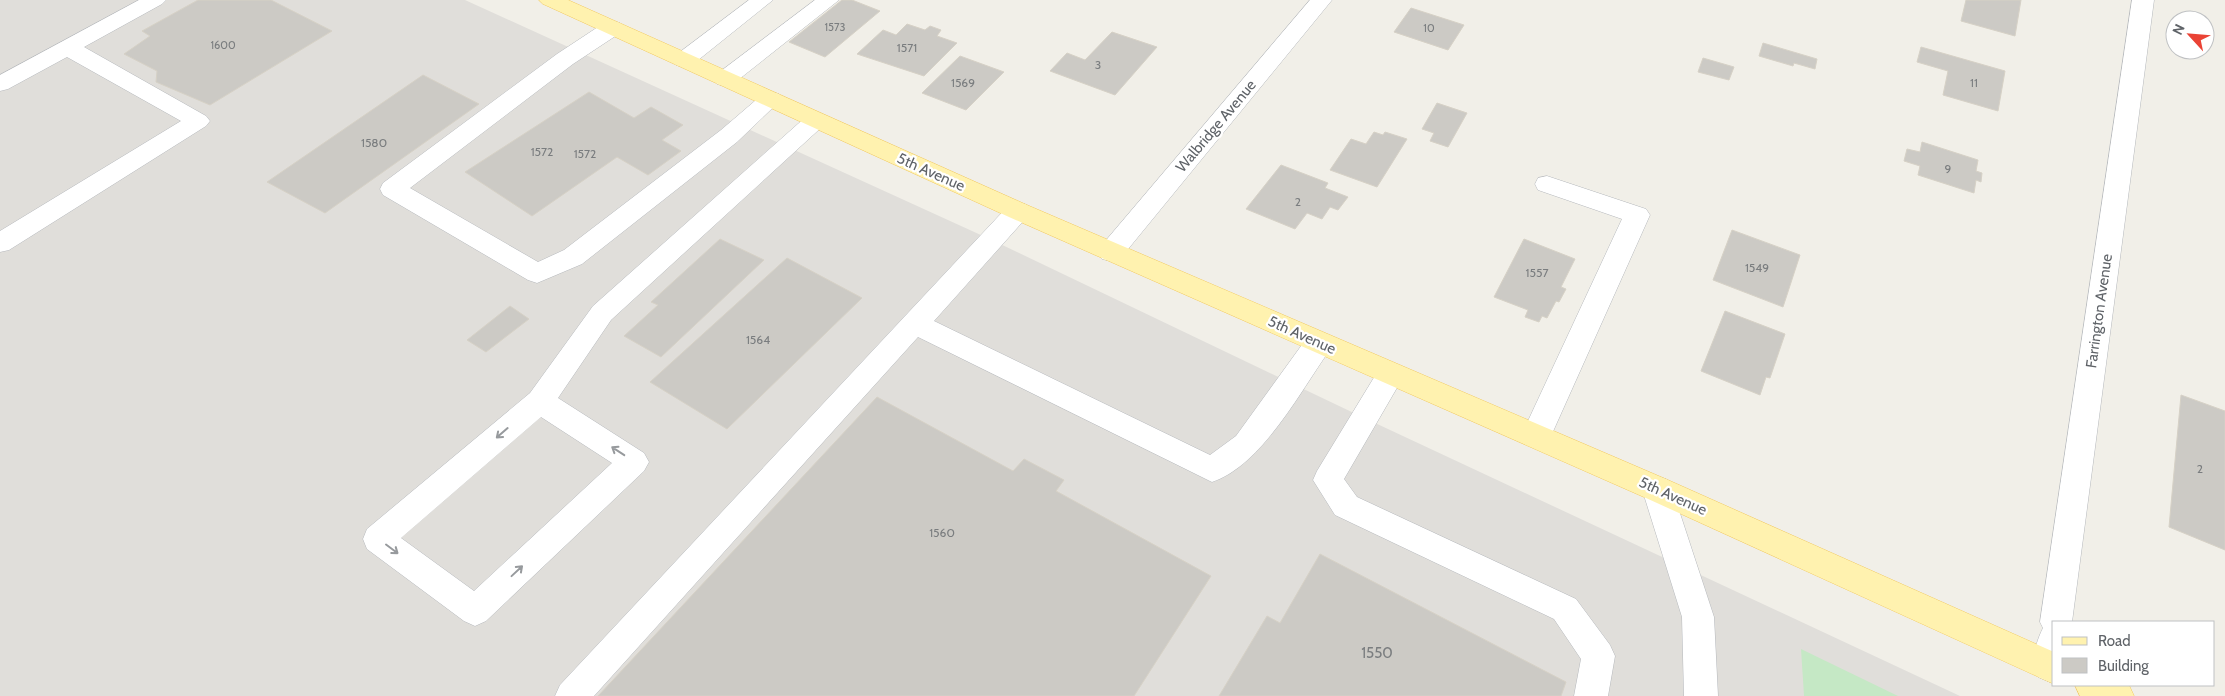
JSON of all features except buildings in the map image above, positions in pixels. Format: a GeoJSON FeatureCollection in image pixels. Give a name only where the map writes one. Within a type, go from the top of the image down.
{"type":"FeatureCollection","features":[{"type":"Feature","properties":{"kind":"main road","name":"5th Avenue"},"geometry":{"type":"LineString","coordinates":[[550,0],[1018,211],[1318,343],[2052,658]]}},
{"type":"Feature","properties":{"kind":"main road"},"geometry":{"type":"LineString","coordinates":[[2094,686],[2118,696]]}},
{"type":"Feature","properties":{"kind":"street"},"geometry":{"type":"LineString","coordinates":[[0,84],[155,0]]}},
{"type":"Feature","properties":{"kind":"street"},"geometry":{"type":"LineString","coordinates":[[684,60],[762,0]]}},
{"type":"Feature","properties":{"kind":"street"},"geometry":{"type":"LineString","coordinates":[[725,79],[828,0]]}},
{"type":"Feature","properties":{"kind":"street","name":"Walbridge Avenue"},"geometry":{"type":"LineString","coordinates":[[1111,252],[1322,0]]}},
{"type":"Feature","properties":{"kind":"street","name":"Farrington Avenue"},"geometry":{"type":"LineString","coordinates":[[2056,621],[2143,0]]}},
{"type":"Feature","properties":{"kind":"street"},"geometry":{"type":"LineString","coordinates":[[612,28],[565,59],[392,189],[537,273],[573,257],[729,136],[771,100]]}},
{"type":"Feature","properties":{"kind":"street"},"geometry":{"type":"LineString","coordinates":[[0,243],[198,121],[67,46]]}},
{"type":"Feature","properties":{"kind":"street"},"geometry":{"type":"LineString","coordinates":[[540,401],[634,462],[474,611],[378,539],[540,401],[602,314],[816,120]]}},
{"type":"Feature","properties":{"kind":"street"},"geometry":{"type":"LineString","coordinates":[[1536,436],[1637,215],[1547,184]]}},
{"type":"Feature","properties":{"kind":"street"},"geometry":{"type":"LineString","coordinates":[[572,696],[1018,211]]}},
{"type":"Feature","properties":{"kind":"street"},"geometry":{"type":"LineString","coordinates":[[914,323],[1212,470],[1246,445],[1318,343]]}},
{"type":"Feature","properties":{"kind":"street"},"geometry":{"type":"LineString","coordinates":[[1391,374],[1328,480],[1346,506],[1565,609],[1598,656],[1591,696]]}},
{"type":"Feature","properties":{"kind":"street"},"geometry":{"type":"LineString","coordinates":[[1657,489],[1698,617],[1701,696]]}},
{"type":"Feature","properties":{"kind":"shaded area"},"geometry":{"type":"Polygon","coordinates":[[[0,0],[465,0],[994,241],[1358,415],[1960,696],[0,696],[0,0]]]}},
{"type":"Feature","properties":{"kind":"green space"},"geometry":{"type":"Polygon","coordinates":[[[1801,649],[1898,696],[1804,696],[1801,649]]]}}]}
